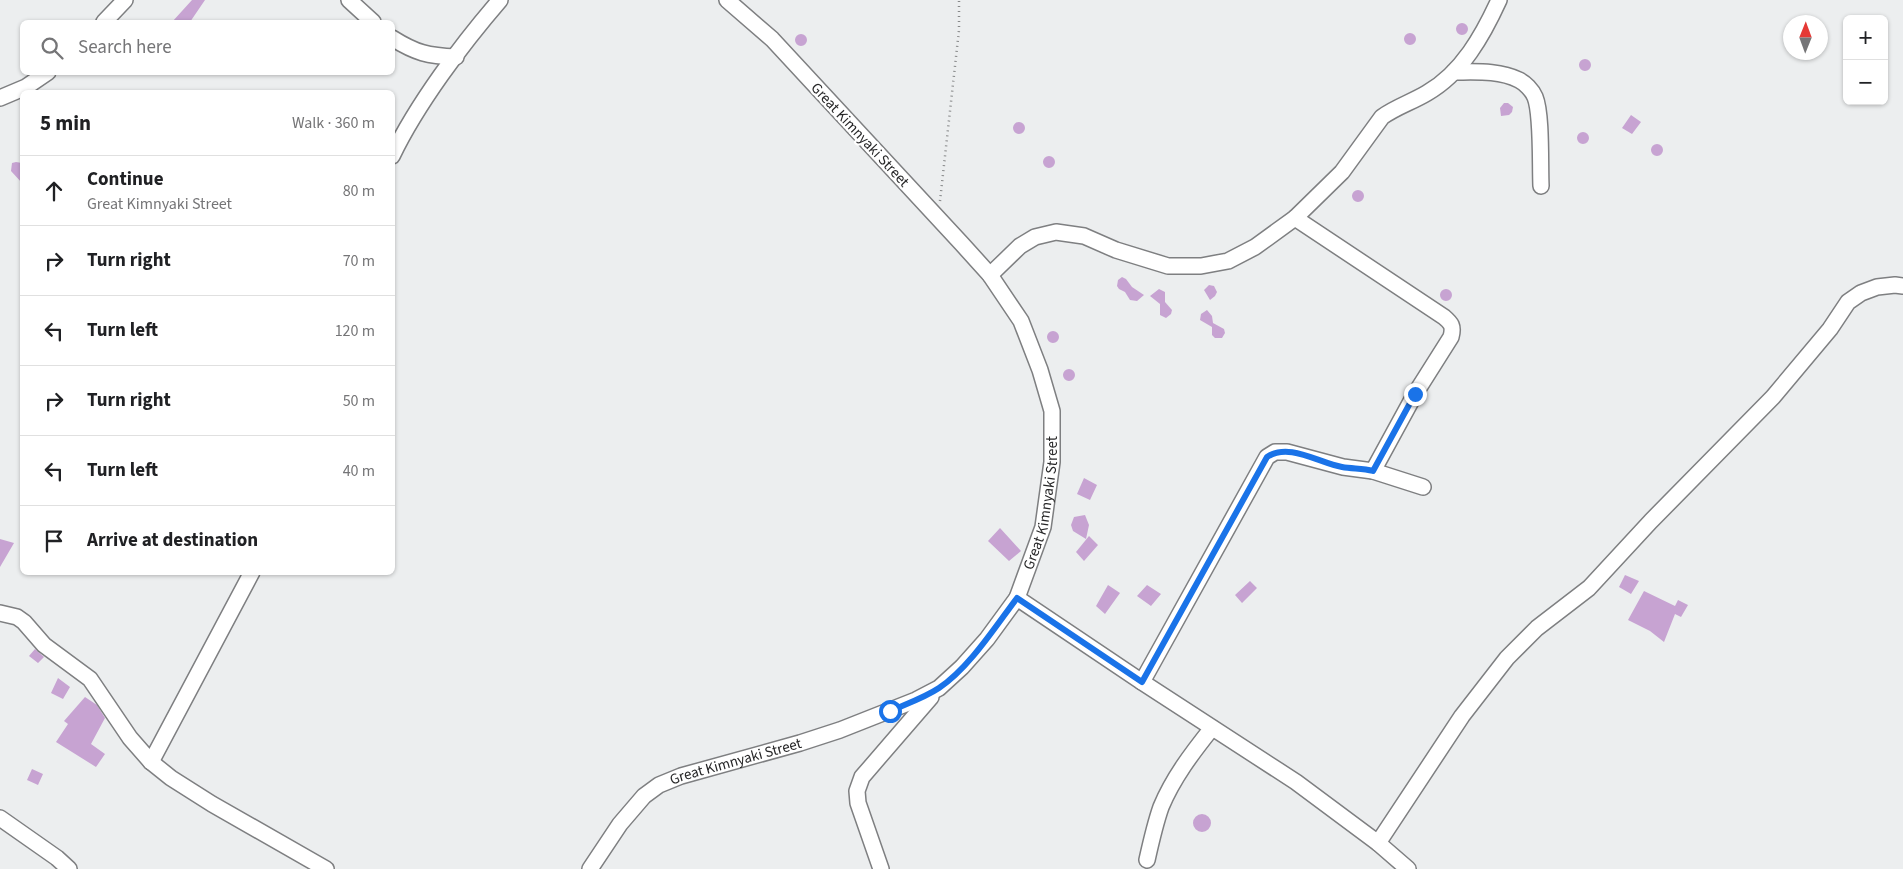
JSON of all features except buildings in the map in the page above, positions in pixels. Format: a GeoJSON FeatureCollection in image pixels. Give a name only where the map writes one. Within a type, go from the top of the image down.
{"type":"FeatureCollection","features":[{"type":"Feature","properties":{"kind":"street"},"geometry":{"type":"LineString","coordinates":[[106,20],[125,0]]}},
{"type":"Feature","properties":{"kind":"street"},"geometry":{"type":"LineString","coordinates":[[349,0],[371,20]]}},
{"type":"Feature","properties":{"kind":"street"},"geometry":{"type":"LineString","coordinates":[[395,150],[427,97],[500,0]]}},
{"type":"Feature","properties":{"kind":"street","name":"Great Kimnyaki Street"},"geometry":{"type":"LineString","coordinates":[[590,869],[620,824],[644,796],[659,785],[681,776],[840,730],[907,704],[939,688],[962,667],[987,639],[1017,598],[1043,527],[1052,462],[1052,411],[1040,370],[1021,321],[990,275],[772,39],[727,0]]}},
{"type":"Feature","properties":{"kind":"street"},"geometry":{"type":"LineString","coordinates":[[990,275],[1020,246],[1035,237],[1056,232],[1084,236],[1116,250],[1168,266],[1202,266],[1228,261],[1255,248],[1295,218],[1342,172],[1382,117],[1391,110],[1429,92],[1454,72],[1486,29],[1499,0]]}},
{"type":"Feature","properties":{"kind":"street"},"geometry":{"type":"LineString","coordinates":[[395,40],[414,51],[435,56],[456,57]]}},
{"type":"Feature","properties":{"kind":"street"},"geometry":{"type":"LineString","coordinates":[[1454,72],[1496,74],[1519,80],[1527,86],[1535,97],[1538,115],[1541,186]]}},
{"type":"Feature","properties":{"kind":"street"},"geometry":{"type":"LineString","coordinates":[[0,98],[26,87],[44,75]]}},
{"type":"Feature","properties":{"kind":"street"},"geometry":{"type":"LineString","coordinates":[[1295,218],[1444,317],[1451,323],[1453,329],[1451,337],[1415,394],[1373,471]]}},
{"type":"Feature","properties":{"kind":"street"},"geometry":{"type":"LineString","coordinates":[[1378,843],[1462,716],[1507,658],[1537,628],[1588,588],[1773,396],[1830,328],[1848,302],[1861,293],[1877,287],[1903,286]]}},
{"type":"Feature","properties":{"kind":"street"},"geometry":{"type":"LineString","coordinates":[[1142,682],[1267,457],[1275,452],[1287,452],[1343,467],[1373,471],[1423,487]]}},
{"type":"Feature","properties":{"kind":"street"},"geometry":{"type":"LineString","coordinates":[[151,762],[250,575]]}},
{"type":"Feature","properties":{"kind":"street"},"geometry":{"type":"LineString","coordinates":[[1017,598],[1296,782],[1378,843],[1408,869]]}},
{"type":"Feature","properties":{"kind":"street"},"geometry":{"type":"LineString","coordinates":[[0,614],[17,617],[24,622],[44,645],[90,679],[130,738],[151,762],[171,778],[212,804],[326,869]]}},
{"type":"Feature","properties":{"kind":"street"},"geometry":{"type":"LineString","coordinates":[[881,869],[858,803],[857,791],[862,777],[939,688]]}},
{"type":"Feature","properties":{"kind":"street"},"geometry":{"type":"LineString","coordinates":[[1147,860],[1161,807],[1179,773],[1212,728]]}},
{"type":"Feature","properties":{"kind":"street"},"geometry":{"type":"LineString","coordinates":[[0,818],[57,858],[69,869]]}},
{"type":"Feature","properties":{"kind":"path"},"geometry":{"type":"LineString","coordinates":[[938,220],[959,30],[959,0]]}},
{"type":"Feature","properties":{"kind":"route"},"geometry":{"type":"LineString","coordinates":[[890,711],[939,688],[962,667],[987,639],[1017,598],[1142,682],[1267,457],[1275,452],[1287,452],[1343,467],[1373,471],[1415,394]]}}]}
